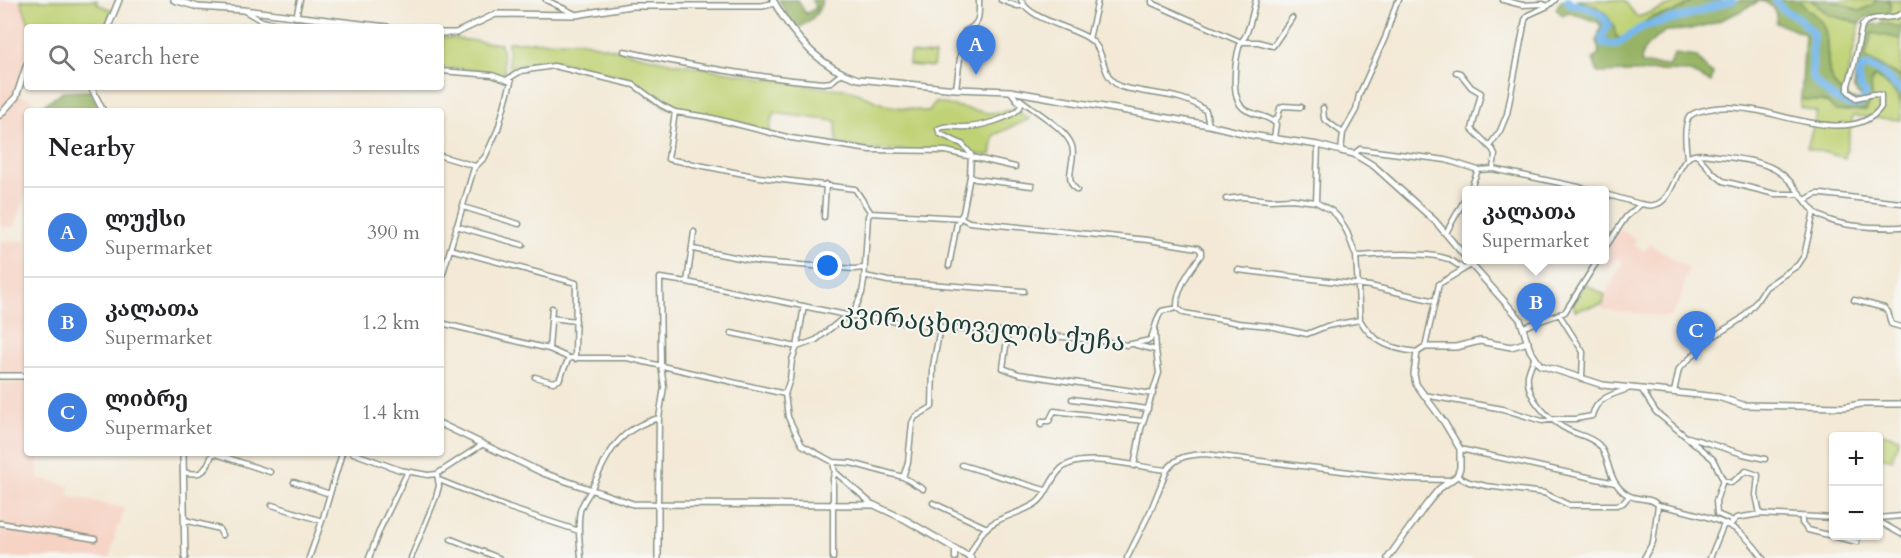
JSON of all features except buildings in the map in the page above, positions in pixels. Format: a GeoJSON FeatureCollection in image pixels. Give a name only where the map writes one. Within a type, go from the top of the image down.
{"type":"FeatureCollection","features":[{"type":"Feature","properties":{"kind":"street"},"geometry":{"type":"LineString","coordinates":[[109,24],[119,0]]}},
{"type":"Feature","properties":{"kind":"street"},"geometry":{"type":"LineString","coordinates":[[174,0],[198,7],[360,24]]}},
{"type":"Feature","properties":{"kind":"street"},"geometry":{"type":"LineString","coordinates":[[296,17],[300,0]]}},
{"type":"Feature","properties":{"kind":"street"},"geometry":{"type":"LineString","coordinates":[[546,0],[576,15]]}},
{"type":"Feature","properties":{"kind":"street"},"geometry":{"type":"LineString","coordinates":[[956,89],[962,42],[965,31],[979,20],[979,0]]}},
{"type":"Feature","properties":{"kind":"street"},"geometry":{"type":"LineString","coordinates":[[1001,0],[1024,6],[1089,39],[1100,53],[1106,76],[1121,87],[1191,101],[1206,111],[1209,125]]}},
{"type":"Feature","properties":{"kind":"street"},"geometry":{"type":"LineString","coordinates":[[1021,0],[1024,6]]}},
{"type":"Feature","properties":{"kind":"street"},"geometry":{"type":"LineString","coordinates":[[1089,39],[1098,0]]}},
{"type":"Feature","properties":{"kind":"street"},"geometry":{"type":"LineString","coordinates":[[1152,0],[1152,3],[1241,42],[1258,42],[1273,46],[1293,18]]}},
{"type":"Feature","properties":{"kind":"street"},"geometry":{"type":"LineString","coordinates":[[1256,0],[1247,34],[1241,42],[1235,76],[1237,100],[1249,112],[1274,121]]}},
{"type":"Feature","properties":{"kind":"street"},"geometry":{"type":"LineString","coordinates":[[1341,151],[1343,133],[1356,110],[1359,95],[1399,0]]}},
{"type":"Feature","properties":{"kind":"street"},"geometry":{"type":"LineString","coordinates":[[1503,0],[1522,5],[1544,4],[1548,6]]}},
{"type":"Feature","properties":{"kind":"street"},"geometry":{"type":"LineString","coordinates":[[1490,146],[1507,114],[1525,20],[1528,15],[1556,0]]}},
{"type":"Feature","properties":{"kind":"street"},"geometry":{"type":"LineString","coordinates":[[444,33],[456,33],[496,14],[576,15],[630,6],[762,6],[774,2],[796,38],[814,55],[841,74],[858,79],[1010,92],[1209,125],[1354,154],[1374,166],[1446,233],[1462,252]]}},
{"type":"Feature","properties":{"kind":"street"},"geometry":{"type":"LineString","coordinates":[[243,10],[262,21],[276,24]]}},
{"type":"Feature","properties":{"kind":"street"},"geometry":{"type":"LineString","coordinates":[[1609,195],[1653,206],[1660,203],[1667,196],[1687,158],[1687,120],[1692,114],[1728,107],[1759,111],[1790,120],[1845,126],[1860,123],[1878,112],[1882,98],[1879,94],[1860,98],[1852,96],[1848,91],[1848,84],[1865,21],[1894,18],[1901,14]]}},
{"type":"Feature","properties":{"kind":"street"},"geometry":{"type":"LineString","coordinates":[[624,51],[686,65],[764,78],[823,83],[831,82],[841,74]]}},
{"type":"Feature","properties":{"kind":"street"},"geometry":{"type":"LineString","coordinates":[[508,80],[521,71],[554,66],[634,85],[661,105],[675,112],[708,117],[791,138],[870,150],[946,151],[1015,167]]}},
{"type":"Feature","properties":{"kind":"street"},"geometry":{"type":"LineString","coordinates":[[444,71],[492,75],[511,82],[498,129],[485,158],[475,166],[444,270]]}},
{"type":"Feature","properties":{"kind":"street"},"geometry":{"type":"LineString","coordinates":[[0,115],[15,97],[24,72]]}},
{"type":"Feature","properties":{"kind":"street"},"geometry":{"type":"LineString","coordinates":[[1456,72],[1460,73],[1471,87],[1481,93],[1472,129],[1490,146],[1495,155],[1493,169]]}},
{"type":"Feature","properties":{"kind":"street"},"geometry":{"type":"LineString","coordinates":[[92,90],[102,108]]}},
{"type":"Feature","properties":{"kind":"street"},"geometry":{"type":"LineString","coordinates":[[949,266],[955,233],[963,213],[971,158],[966,146],[940,134],[938,129],[983,124],[1016,112],[1021,105],[1010,92]]}},
{"type":"Feature","properties":{"kind":"street"},"geometry":{"type":"LineString","coordinates":[[1010,92],[1062,131],[1072,146],[1070,175],[1072,184],[1077,190]]}},
{"type":"Feature","properties":{"kind":"street"},"geometry":{"type":"LineString","coordinates":[[1274,138],[1276,124],[1274,121],[1283,106],[1301,107]]}},
{"type":"Feature","properties":{"kind":"street"},"geometry":{"type":"LineString","coordinates":[[1323,108],[1324,119],[1343,133]]}},
{"type":"Feature","properties":{"kind":"street"},"geometry":{"type":"LineString","coordinates":[[675,112],[668,159],[759,177],[855,189],[871,213]]}},
{"type":"Feature","properties":{"kind":"street"},"geometry":{"type":"LineString","coordinates":[[1316,202],[1318,145]]}},
{"type":"Feature","properties":{"kind":"street"},"geometry":{"type":"LineString","coordinates":[[1354,154],[1360,149],[1446,160],[1478,170],[1493,169],[1574,186]]}},
{"type":"Feature","properties":{"kind":"street"},"geometry":{"type":"LineString","coordinates":[[1687,158],[1697,154],[1766,165],[1778,171],[1822,218],[1882,228],[1901,227]]}},
{"type":"Feature","properties":{"kind":"street"},"geometry":{"type":"LineString","coordinates":[[1697,154],[1723,181],[1775,194],[1799,194]]}},
{"type":"Feature","properties":{"kind":"street"},"geometry":{"type":"LineString","coordinates":[[444,157],[475,166]]}},
{"type":"Feature","properties":{"kind":"street"},"geometry":{"type":"LineString","coordinates":[[1472,186],[1478,170]]}},
{"type":"Feature","properties":{"kind":"street"},"geometry":{"type":"LineString","coordinates":[[970,176],[975,179],[1032,186]]}},
{"type":"Feature","properties":{"kind":"street"},"geometry":{"type":"LineString","coordinates":[[824,217],[826,184]]}},
{"type":"Feature","properties":{"kind":"street"},"geometry":{"type":"LineString","coordinates":[[1804,200],[1816,194],[1822,194],[1901,203]]}},
{"type":"Feature","properties":{"kind":"street"},"geometry":{"type":"LineString","coordinates":[[1226,199],[1242,197],[1270,200],[1292,199],[1316,202],[1332,211],[1338,217],[1356,256],[1360,320],[1364,328],[1380,343],[1388,347],[1417,352],[1425,347],[1456,347],[1480,341],[1511,346],[1528,342]]}},
{"type":"Feature","properties":{"kind":"street"},"geometry":{"type":"LineString","coordinates":[[1446,233],[1462,204]]}},
{"type":"Feature","properties":{"kind":"street"},"geometry":{"type":"LineString","coordinates":[[1609,242],[1621,224],[1641,204]]}},
{"type":"Feature","properties":{"kind":"street"},"geometry":{"type":"LineString","coordinates":[[464,207],[519,224]]}},
{"type":"Feature","properties":{"kind":"street"},"geometry":{"type":"LineString","coordinates":[[1674,392],[1679,369],[1711,338],[1741,319],[1766,287],[1802,262],[1814,211]]}},
{"type":"Feature","properties":{"kind":"street"},"geometry":{"type":"LineString","coordinates":[[871,213],[961,218],[969,222],[1148,240],[1198,249],[1201,255],[1186,276],[1178,297],[1177,308],[1184,313],[1308,334],[1327,326],[1360,320]]}},
{"type":"Feature","properties":{"kind":"street"},"geometry":{"type":"LineString","coordinates":[[731,333],[797,347],[816,340],[841,320],[851,316],[862,293],[868,216],[871,213]]}},
{"type":"Feature","properties":{"kind":"street"},"geometry":{"type":"LineString","coordinates":[[456,226],[523,245]]}},
{"type":"Feature","properties":{"kind":"street"},"geometry":{"type":"LineString","coordinates":[[687,282],[694,232]]}},
{"type":"Feature","properties":{"kind":"street"},"geometry":{"type":"LineString","coordinates":[[450,249],[576,283],[575,359]]}},
{"type":"Feature","properties":{"kind":"street"},"geometry":{"type":"LineString","coordinates":[[693,249],[760,262],[864,268]]}},
{"type":"Feature","properties":{"kind":"street"},"geometry":{"type":"LineString","coordinates":[[1356,256],[1438,257],[1447,259],[1464,269]]}},
{"type":"Feature","properties":{"kind":"street"},"geometry":{"type":"LineString","coordinates":[[1425,347],[1438,284],[1464,269],[1467,264]]}},
{"type":"Feature","properties":{"kind":"street"},"geometry":{"type":"LineString","coordinates":[[1472,264],[1520,319],[1534,358],[1539,365],[1603,385],[1718,397],[1752,406],[1844,407],[1861,404],[1901,404]]}},
{"type":"Feature","properties":{"kind":"street"},"geometry":{"type":"LineString","coordinates":[[1524,327],[1565,312],[1595,264]]}},
{"type":"Feature","properties":{"kind":"street"},"geometry":{"type":"LineString","coordinates":[[1238,270],[1370,286],[1435,301]]}},
{"type":"Feature","properties":{"kind":"street"},"geometry":{"type":"LineString","coordinates":[[865,276],[888,281],[1024,291]]}},
{"type":"Feature","properties":{"kind":"street","name":"კვირაცხოველის ქუჩა"},"geometry":{"type":"LineString","coordinates":[[661,366],[660,278],[851,316],[940,328],[1008,332],[1134,345],[1150,340],[1155,331],[1158,315],[1162,311],[1177,308]]}},
{"type":"Feature","properties":{"kind":"street"},"geometry":{"type":"LineString","coordinates":[[1854,300],[1884,308],[1892,324],[1901,327]]}},
{"type":"Feature","properties":{"kind":"street"},"geometry":{"type":"LineString","coordinates":[[804,306],[797,347],[785,394],[788,417],[802,445],[833,462],[851,463],[903,477],[924,489]]}},
{"type":"Feature","properties":{"kind":"street"},"geometry":{"type":"LineString","coordinates":[[549,349],[552,308]]}},
{"type":"Feature","properties":{"kind":"street"},"geometry":{"type":"LineString","coordinates":[[1559,313],[1583,352],[1582,378]]}},
{"type":"Feature","properties":{"kind":"street"},"geometry":{"type":"LineString","coordinates":[[551,318],[576,321]]}},
{"type":"Feature","properties":{"kind":"street"},"geometry":{"type":"LineString","coordinates":[[444,324],[549,349],[569,358],[627,358],[785,394]]}},
{"type":"Feature","properties":{"kind":"street"},"geometry":{"type":"LineString","coordinates":[[903,477],[908,462],[912,423],[915,417],[932,407],[933,366],[940,328]]}},
{"type":"Feature","properties":{"kind":"street"},"geometry":{"type":"LineString","coordinates":[[1134,466],[1143,421],[1159,373],[1155,351],[1155,331]]}},
{"type":"Feature","properties":{"kind":"street"},"geometry":{"type":"LineString","coordinates":[[1008,332],[1003,368],[1019,374],[1153,394]]}},
{"type":"Feature","properties":{"kind":"street"},"geometry":{"type":"LineString","coordinates":[[1134,345],[1155,351]]}},
{"type":"Feature","properties":{"kind":"street"},"geometry":{"type":"LineString","coordinates":[[1388,558],[1426,505],[1439,489],[1457,476],[1460,468],[1460,449],[1444,422],[1416,384],[1414,374],[1417,352]]}},
{"type":"Feature","properties":{"kind":"street"},"geometry":{"type":"LineString","coordinates":[[535,377],[553,382],[559,380],[569,358]]}},
{"type":"Feature","properties":{"kind":"street"},"geometry":{"type":"LineString","coordinates":[[1534,358],[1528,375],[1529,390],[1552,421],[1600,446],[1615,483],[1629,496],[1724,524],[1732,524],[1740,517],[1760,514],[1829,518]]}},
{"type":"Feature","properties":{"kind":"street"},"geometry":{"type":"LineString","coordinates":[[658,558],[659,418],[664,387],[661,366]]}},
{"type":"Feature","properties":{"kind":"street"},"geometry":{"type":"LineString","coordinates":[[0,376],[24,376]]}},
{"type":"Feature","properties":{"kind":"street"},"geometry":{"type":"LineString","coordinates":[[1423,395],[1503,409],[1542,421],[1552,421],[1593,416],[1598,403],[1629,388]]}},
{"type":"Feature","properties":{"kind":"street"},"geometry":{"type":"LineString","coordinates":[[1641,389],[1656,412],[1713,459],[1722,480],[1715,507],[1717,514],[1732,524],[1763,558]]}},
{"type":"Feature","properties":{"kind":"street"},"geometry":{"type":"LineString","coordinates":[[1072,399],[1148,409]]}},
{"type":"Feature","properties":{"kind":"street"},"geometry":{"type":"LineString","coordinates":[[1041,425],[1042,421],[1049,421],[1054,411],[1143,421]]}},
{"type":"Feature","properties":{"kind":"street"},"geometry":{"type":"LineString","coordinates":[[581,558],[580,509],[600,469],[613,446],[627,432],[645,422],[659,418]]}},
{"type":"Feature","properties":{"kind":"street"},"geometry":{"type":"LineString","coordinates":[[444,425],[543,473],[633,504],[874,506]]}},
{"type":"Feature","properties":{"kind":"street"},"geometry":{"type":"LineString","coordinates":[[1686,436],[1765,459]]}},
{"type":"Feature","properties":{"kind":"street"},"geometry":{"type":"LineString","coordinates":[[361,456],[407,473],[428,475],[437,474],[484,444]]}},
{"type":"Feature","properties":{"kind":"street"},"geometry":{"type":"LineString","coordinates":[[1460,449],[1615,483]]}},
{"type":"Feature","properties":{"kind":"street"},"geometry":{"type":"LineString","coordinates":[[1127,558],[1150,512],[1167,470],[1173,462],[1183,457],[1205,454],[1406,479],[1451,480]]}},
{"type":"Feature","properties":{"kind":"street"},"geometry":{"type":"LineString","coordinates":[[183,456],[185,558]]}},
{"type":"Feature","properties":{"kind":"street"},"geometry":{"type":"LineString","coordinates":[[183,472],[199,474],[211,456]]}},
{"type":"Feature","properties":{"kind":"street"},"geometry":{"type":"LineString","coordinates":[[222,456],[270,472]]}},
{"type":"Feature","properties":{"kind":"street"},"geometry":{"type":"LineString","coordinates":[[309,558],[341,456]]}},
{"type":"Feature","properties":{"kind":"street"},"geometry":{"type":"LineString","coordinates":[[835,472],[874,506],[906,520],[969,558],[980,535],[987,528],[1040,501],[1060,470],[1073,461],[1167,470]]}},
{"type":"Feature","properties":{"kind":"street"},"geometry":{"type":"LineString","coordinates":[[833,462],[835,472],[833,478],[833,558]]}},
{"type":"Feature","properties":{"kind":"street"},"geometry":{"type":"LineString","coordinates":[[962,465],[1046,490]]}},
{"type":"Feature","properties":{"kind":"street"},"geometry":{"type":"LineString","coordinates":[[1722,480],[1731,483],[1746,471],[1758,475],[1756,495],[1760,514]]}},
{"type":"Feature","properties":{"kind":"street"},"geometry":{"type":"LineString","coordinates":[[369,558],[407,473]]}},
{"type":"Feature","properties":{"kind":"street"},"geometry":{"type":"LineString","coordinates":[[411,558],[436,496],[439,480],[437,474]]}},
{"type":"Feature","properties":{"kind":"street"},"geometry":{"type":"LineString","coordinates":[[1457,476],[1486,486],[1544,493],[1569,506],[1617,505],[1627,500],[1629,496]]}},
{"type":"Feature","properties":{"kind":"street"},"geometry":{"type":"LineString","coordinates":[[439,480],[509,508],[579,531]]}},
{"type":"Feature","properties":{"kind":"street"},"geometry":{"type":"LineString","coordinates":[[294,482],[330,494]]}},
{"type":"Feature","properties":{"kind":"street"},"geometry":{"type":"LineString","coordinates":[[933,503],[987,528]]}},
{"type":"Feature","properties":{"kind":"street"},"geometry":{"type":"LineString","coordinates":[[272,505],[322,521]]}},
{"type":"Feature","properties":{"kind":"street"},"geometry":{"type":"LineString","coordinates":[[1644,558],[1653,542],[1658,505]]}},
{"type":"Feature","properties":{"kind":"street"},"geometry":{"type":"LineString","coordinates":[[1883,518],[1901,516]]}},
{"type":"Feature","properties":{"kind":"street"},"geometry":{"type":"LineString","coordinates":[[1802,517],[1804,527],[1808,530],[1857,542]]}},
{"type":"Feature","properties":{"kind":"street"},"geometry":{"type":"LineString","coordinates":[[184,520],[219,530],[222,535]]}},
{"type":"Feature","properties":{"kind":"street"},"geometry":{"type":"LineString","coordinates":[[1883,522],[1901,534]]}},
{"type":"Feature","properties":{"kind":"street"},"geometry":{"type":"LineString","coordinates":[[0,523],[95,539]]}},
{"type":"Feature","properties":{"kind":"street"},"geometry":{"type":"LineString","coordinates":[[1710,558],[1724,524]]}},
{"type":"Feature","properties":{"kind":"street"},"geometry":{"type":"LineString","coordinates":[[451,539],[499,558]]}},
{"type":"Feature","properties":{"kind":"street"},"geometry":{"type":"LineString","coordinates":[[955,549],[955,558]]}},
{"type":"Feature","properties":{"kind":"shaded area"},"geometry":{"type":"Polygon","coordinates":[[[0,0],[21,0],[29,24],[24,24],[24,71],[14,97],[0,112],[0,0]]]}},
{"type":"Feature","properties":{"kind":"shaded area"},"geometry":{"type":"Polygon","coordinates":[[[19,95],[31,99],[39,108],[24,108],[24,200],[14,227],[0,227],[0,117],[19,95]]]}},
{"type":"Feature","properties":{"kind":"shaded area"},"geometry":{"type":"Polygon","coordinates":[[[1620,229],[1636,239],[1634,245],[1645,251],[1650,244],[1688,268],[1680,301],[1670,317],[1602,309],[1605,295],[1623,262],[1616,258],[1608,268],[1601,264],[1609,264],[1609,246],[1620,229]]]}},
{"type":"Feature","properties":{"kind":"shaded area"},"geometry":{"type":"Polygon","coordinates":[[[24,240],[24,374],[0,374],[0,242],[24,240]]]}},
{"type":"Feature","properties":{"kind":"shaded area"},"geometry":{"type":"Polygon","coordinates":[[[0,383],[24,383],[24,456],[38,456],[38,478],[70,486],[68,496],[124,508],[120,526],[117,526],[110,558],[0,558],[0,383]]]}},
{"type":"Feature","properties":{"kind":"green space"},"geometry":{"type":"Polygon","coordinates":[[[21,0],[97,0],[97,4],[112,10],[106,24],[29,24],[21,0]]]}},
{"type":"Feature","properties":{"kind":"green space"},"geometry":{"type":"Polygon","coordinates":[[[779,0],[798,0],[806,14],[816,8],[812,0],[822,0],[813,18],[795,30],[779,0]]]}},
{"type":"Feature","properties":{"kind":"green space"},"geometry":{"type":"Polygon","coordinates":[[[1561,0],[1588,4],[1596,8],[1610,19],[1616,37],[1622,38],[1652,17],[1674,13],[1694,0],[1799,0],[1824,27],[1828,64],[1837,89],[1855,100],[1862,99],[1854,89],[1854,81],[1865,30],[1869,25],[1893,25],[1901,28],[1901,39],[1872,33],[1865,58],[1901,77],[1901,103],[1890,87],[1874,76],[1871,81],[1872,97],[1866,110],[1836,111],[1827,102],[1801,99],[1805,34],[1776,23],[1776,15],[1772,8],[1763,1],[1714,23],[1678,31],[1665,31],[1648,45],[1642,54],[1642,64],[1670,66],[1674,54],[1697,57],[1708,71],[1713,73],[1711,82],[1690,72],[1598,73],[1593,59],[1599,54],[1597,40],[1601,26],[1598,22],[1568,12],[1563,15],[1556,9],[1561,0]]]}},
{"type":"Feature","properties":{"kind":"green space"},"geometry":{"type":"Polygon","coordinates":[[[1577,0],[1624,0],[1637,17],[1673,4],[1694,0],[1674,13],[1652,17],[1622,38],[1616,37],[1613,25],[1605,13],[1596,6],[1577,0]]]}},
{"type":"Feature","properties":{"kind":"green space"},"geometry":{"type":"Polygon","coordinates":[[[1799,0],[1811,0],[1829,15],[1860,23],[1845,87],[1846,95],[1832,81],[1824,27],[1799,0]]]}},
{"type":"Feature","properties":{"kind":"green space"},"geometry":{"type":"Polygon","coordinates":[[[1811,0],[1833,0],[1859,11],[1873,5],[1876,0],[1888,0],[1891,7],[1886,16],[1868,17],[1860,23],[1829,15],[1811,0]]]}},
{"type":"Feature","properties":{"kind":"green space"},"geometry":{"type":"Polygon","coordinates":[[[1833,0],[1876,0],[1873,5],[1859,11],[1833,0]]]}},
{"type":"Feature","properties":{"kind":"green space"},"geometry":{"type":"Polygon","coordinates":[[[1888,0],[1901,0],[1901,28],[1881,23],[1888,15],[1891,6],[1888,0]]]}},
{"type":"Feature","properties":{"kind":"green space"},"geometry":{"type":"Polygon","coordinates":[[[293,20],[330,24],[293,24],[293,20]]]}},
{"type":"Feature","properties":{"kind":"green space"},"geometry":{"type":"Polygon","coordinates":[[[1877,32],[1901,39],[1901,77],[1865,58],[1872,33],[1877,32]]]}},
{"type":"Feature","properties":{"kind":"green space"},"geometry":{"type":"Polygon","coordinates":[[[444,37],[501,44],[505,75],[478,70],[444,68],[444,37]]]}},
{"type":"Feature","properties":{"kind":"green space"},"geometry":{"type":"Polygon","coordinates":[[[580,41],[673,63],[826,88],[847,89],[885,105],[929,112],[935,102],[988,113],[1015,110],[1030,119],[994,135],[991,155],[966,155],[950,151],[869,150],[837,144],[836,121],[773,113],[769,132],[665,107],[631,79],[553,60],[509,67],[508,42],[580,41]]]}},
{"type":"Feature","properties":{"kind":"green space"},"geometry":{"type":"Polygon","coordinates":[[[910,53],[935,55],[933,67],[909,65],[910,53]]]}},
{"type":"Feature","properties":{"kind":"green space"},"geometry":{"type":"Polygon","coordinates":[[[1874,76],[1888,86],[1900,100],[1901,120],[1853,116],[1845,158],[1807,148],[1817,112],[1800,107],[1801,99],[1827,102],[1836,111],[1866,110],[1869,106],[1874,76]]]}},
{"type":"Feature","properties":{"kind":"green space"},"geometry":{"type":"Polygon","coordinates":[[[90,91],[98,108],[39,108],[63,92],[90,91]]]}},
{"type":"Feature","properties":{"kind":"green space"},"geometry":{"type":"Polygon","coordinates":[[[1585,284],[1605,295],[1603,304],[1575,310],[1573,303],[1585,284]]]}},
{"type":"Feature","properties":{"kind":"green space"},"geometry":{"type":"Polygon","coordinates":[[[1883,433],[1899,438],[1892,460],[1883,457],[1883,433]]]}},
{"type":"Feature","properties":{"kind":"waterway"},"geometry":{"type":"LineString","coordinates":[[1568,0],[1569,3],[1591,9],[1600,15],[1608,24],[1602,37],[1603,44],[1616,45],[1644,26],[1682,17],[1733,0]]}},
{"type":"Feature","properties":{"kind":"waterway"},"geometry":{"type":"LineString","coordinates":[[1775,0],[1782,9],[1799,18],[1813,33],[1812,77],[1833,97],[1847,104],[1860,104],[1865,98],[1865,93],[1860,85],[1859,71],[1860,68],[1866,67],[1877,70],[1901,91]]}},
{"type":"Feature","properties":{"kind":"place","name":"ლუქსი"},"geometry":{"type":"Point","coordinates":[976,75]}},
{"type":"Feature","properties":{"kind":"place","name":"კალათა"},"geometry":{"type":"Point","coordinates":[1536,333]}},
{"type":"Feature","properties":{"kind":"place","name":"ლიბრე"},"geometry":{"type":"Point","coordinates":[1696,361]}}]}
